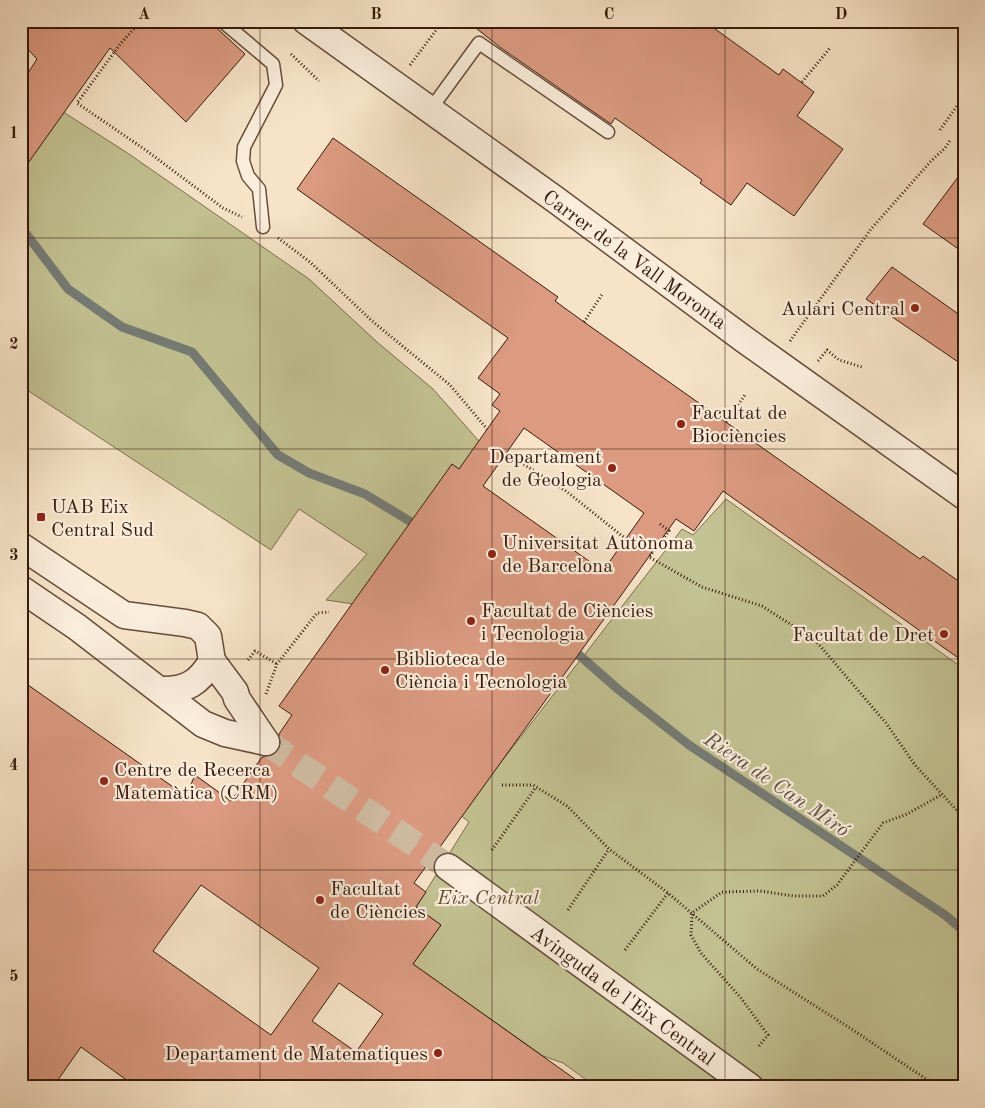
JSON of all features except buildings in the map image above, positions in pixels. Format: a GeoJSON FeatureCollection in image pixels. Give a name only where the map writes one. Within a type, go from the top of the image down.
{"type":"FeatureCollection","features":[{"type":"Feature","properties":{"kind":"street","name":"Carrer de la Vall Moronta"},"geometry":{"type":"LineString","coordinates":[[306,21],[556,200],[745,340],[964,496]]}},
{"type":"Feature","properties":{"kind":"street"},"geometry":{"type":"LineString","coordinates":[[21,546],[124,615],[186,623],[198,626],[208,636],[212,661],[206,672],[196,681],[185,687],[173,690],[160,690]]}},
{"type":"Feature","properties":{"kind":"street"},"geometry":{"type":"LineString","coordinates":[[21,588],[77,627],[203,724],[225,733],[266,742],[237,699],[235,692],[212,661]]}},
{"type":"Feature","properties":{"kind":"street","name":"Avinguda de l'Eix Central"},"geometry":{"type":"LineString","coordinates":[[448,868],[750,1087]]}},
{"type":"Feature","properties":{"kind":"lane"},"geometry":{"type":"LineString","coordinates":[[222,21],[274,64],[276,85],[244,147],[243,161],[248,176],[259,189],[263,227]]}},
{"type":"Feature","properties":{"kind":"lane"},"geometry":{"type":"LineString","coordinates":[[430,110],[479,43],[608,132]]}},
{"type":"Feature","properties":{"kind":"path"},"geometry":{"type":"LineString","coordinates":[[140,21],[121,43],[77,103],[147,151],[223,208],[263,227],[310,262],[372,321],[450,385],[487,430]]}},
{"type":"Feature","properties":{"kind":"path"},"geometry":{"type":"LineString","coordinates":[[407,69],[442,21]]}},
{"type":"Feature","properties":{"kind":"path"},"geometry":{"type":"LineString","coordinates":[[802,27],[806,21]]}},
{"type":"Feature","properties":{"kind":"path"},"geometry":{"type":"LineString","coordinates":[[802,82],[830,48]]}},
{"type":"Feature","properties":{"kind":"path"},"geometry":{"type":"LineString","coordinates":[[940,130],[964,96]]}},
{"type":"Feature","properties":{"kind":"path"},"geometry":{"type":"LineString","coordinates":[[790,341],[870,229],[945,148],[951,139]]}},
{"type":"Feature","properties":{"kind":"path"},"geometry":{"type":"LineString","coordinates":[[584,322],[603,293]]}},
{"type":"Feature","properties":{"kind":"path"},"geometry":{"type":"LineString","coordinates":[[818,362],[827,350],[839,360],[862,367]]}},
{"type":"Feature","properties":{"kind":"path"},"geometry":{"type":"LineString","coordinates":[[726,422],[745,395]]}},
{"type":"Feature","properties":{"kind":"path"},"geometry":{"type":"LineString","coordinates":[[506,453],[566,491],[626,539]]}},
{"type":"Feature","properties":{"kind":"path"},"geometry":{"type":"LineString","coordinates":[[660,524],[669,531],[649,557],[702,587],[762,606],[815,640],[886,724],[915,765],[964,818]]}},
{"type":"Feature","properties":{"kind":"path"},"geometry":{"type":"LineString","coordinates":[[265,695],[277,664],[317,613],[329,612]]}},
{"type":"Feature","properties":{"kind":"path"},"geometry":{"type":"LineString","coordinates":[[248,660],[255,651],[277,664]]}},
{"type":"Feature","properties":{"kind":"path"},"geometry":{"type":"LineString","coordinates":[[502,786],[536,787],[567,806],[609,849],[692,912],[757,969],[938,1087]]}},
{"type":"Feature","properties":{"kind":"path"},"geometry":{"type":"LineString","coordinates":[[492,850],[536,787]]}},
{"type":"Feature","properties":{"kind":"path"},"geometry":{"type":"LineString","coordinates":[[692,912],[722,892],[760,891],[794,896],[823,896],[837,885],[883,823],[907,814],[941,795]]}},
{"type":"Feature","properties":{"kind":"path"},"geometry":{"type":"LineString","coordinates":[[568,910],[609,849]]}},
{"type":"Feature","properties":{"kind":"path"},"geometry":{"type":"LineString","coordinates":[[625,950],[668,893]]}},
{"type":"Feature","properties":{"kind":"path"},"geometry":{"type":"LineString","coordinates":[[692,912],[691,935],[701,953],[742,998],[768,1035],[759,1046]]}},
{"type":"Feature","properties":{"kind":"green space"},"geometry":{"type":"Polygon","coordinates":[[[57,108],[126,152],[309,279],[377,342],[433,389],[485,448],[361,605],[326,600],[367,554],[299,509],[271,550],[21,386],[21,157],[57,108]]]}},
{"type":"Feature","properties":{"kind":"green space","name":"Eix Central"},"geometry":{"type":"Polygon","coordinates":[[[726,499],[964,669],[964,1087],[596,1087],[563,1063],[543,1056],[413,964],[441,925],[416,907],[469,822],[460,815],[682,529],[693,535],[726,499]]]}},
{"type":"Feature","properties":{"kind":"waterway","name":"Riera de Can Miró"},"geometry":{"type":"LineString","coordinates":[[21,227],[68,289],[122,327],[192,352],[278,455],[309,473],[365,494],[411,522]]}},
{"type":"Feature","properties":{"kind":"waterway","name":"Riera de Can Miró"},"geometry":{"type":"LineString","coordinates":[[579,655],[619,690],[689,745],[945,915],[964,931]]}},
{"type":"Feature","properties":{"kind":"tunnel"},"geometry":{"type":"LineString","coordinates":[[266,742],[448,867]]}},
{"type":"Feature","properties":{"kind":"place","name":"Aulari Central"},"geometry":{"type":"Point","coordinates":[915,308]}},
{"type":"Feature","properties":{"kind":"place","name":"Facultat de Biociències"},"geometry":{"type":"Point","coordinates":[681,424]}},
{"type":"Feature","properties":{"kind":"place","name":"Departament de Geologia"},"geometry":{"type":"Point","coordinates":[612,468]}},
{"type":"Feature","properties":{"kind":"place","name":"UAB Eix Central Sud"},"geometry":{"type":"Point","coordinates":[41,517]}},
{"type":"Feature","properties":{"kind":"place","name":"Universitat Autònoma de Barcelona"},"geometry":{"type":"Point","coordinates":[492,554]}},
{"type":"Feature","properties":{"kind":"place","name":"Facultat de Ciències i Tecnologia"},"geometry":{"type":"Point","coordinates":[471,621]}},
{"type":"Feature","properties":{"kind":"place","name":"Facultat de Dret"},"geometry":{"type":"Point","coordinates":[944,634]}},
{"type":"Feature","properties":{"kind":"place","name":"Biblioteca de Ciència i Tecnologia"},"geometry":{"type":"Point","coordinates":[385,670]}},
{"type":"Feature","properties":{"kind":"place","name":"Centre de Recerca Matemàtica (CRM)"},"geometry":{"type":"Point","coordinates":[104,781]}},
{"type":"Feature","properties":{"kind":"place","name":"Facultat de Ciències"},"geometry":{"type":"Point","coordinates":[320,900]}},
{"type":"Feature","properties":{"kind":"place","name":"Departament de Matematiques"},"geometry":{"type":"Point","coordinates":[438,1053]}}]}
